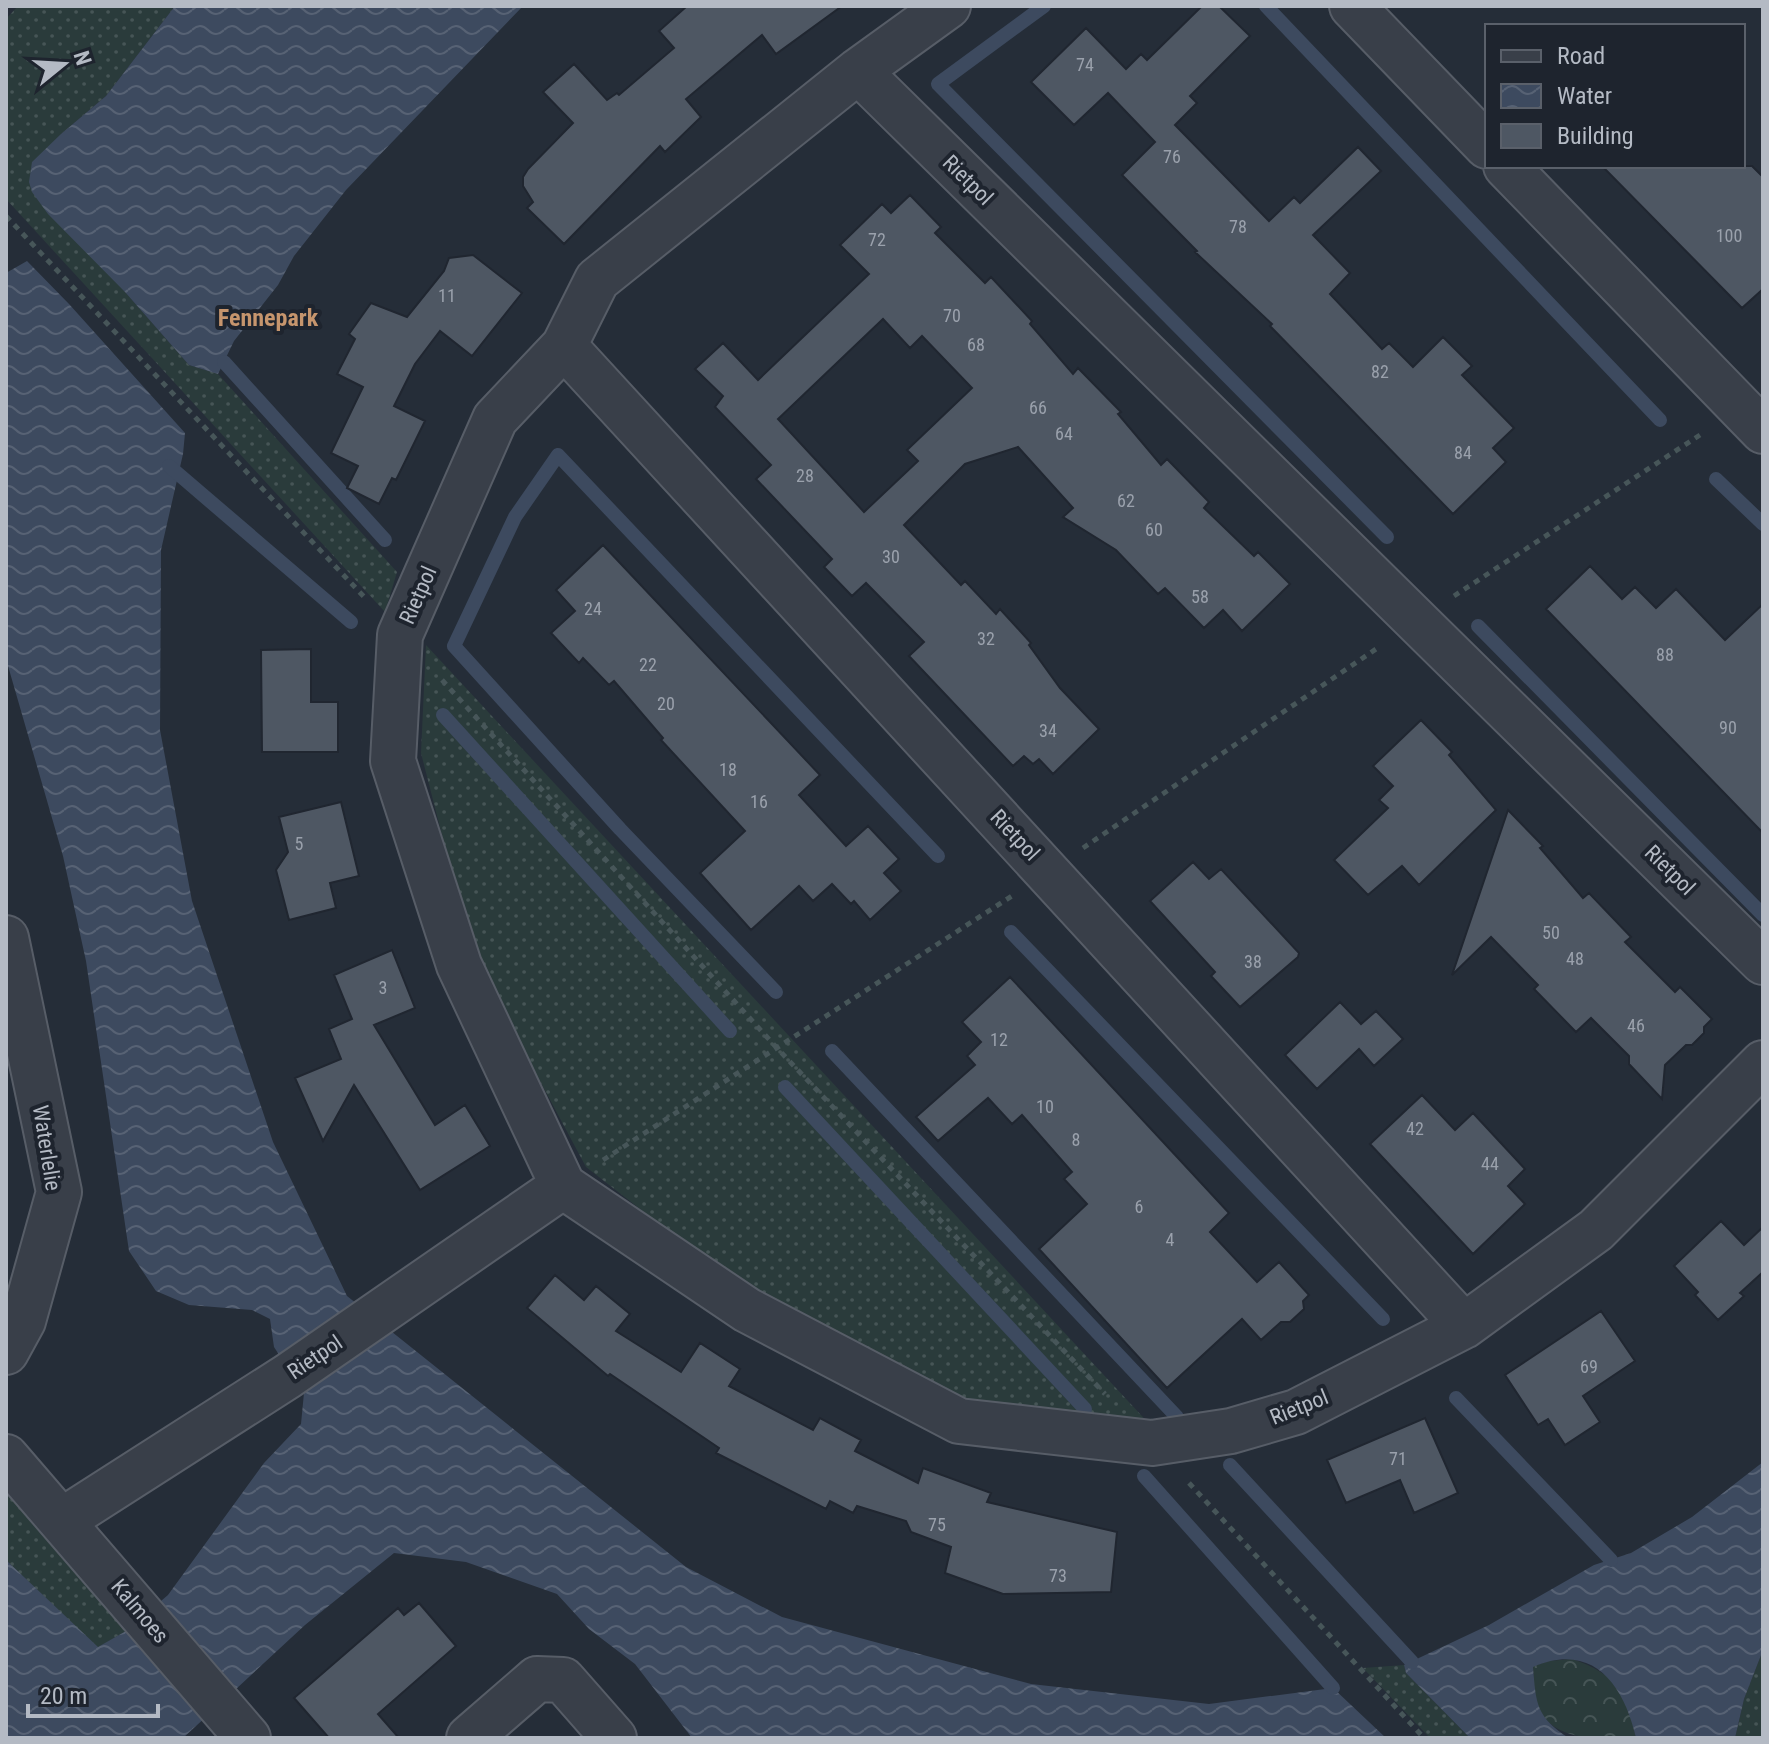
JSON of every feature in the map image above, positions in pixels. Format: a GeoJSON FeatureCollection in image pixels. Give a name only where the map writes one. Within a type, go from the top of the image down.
{"type":"FeatureCollection","features":[{"type":"Feature","properties":{"kind":"street","name":"Rietpol"},"geometry":{"type":"LineString","coordinates":[[948,6],[858,71],[597,280],[564,346],[495,419],[400,635],[393,761],[459,965],[563,1186],[747,1310],[959,1421],[1152,1443],[1231,1431],[1296,1412],[1464,1326],[1596,1230],[1763,1063]]}},
{"type":"Feature","properties":{"kind":"street"},"geometry":{"type":"LineString","coordinates":[[1352,6],[1485,144]]}},
{"type":"Feature","properties":{"kind":"street","name":"Rietpol"},"geometry":{"type":"LineString","coordinates":[[858,71],[1763,962]]}},
{"type":"Feature","properties":{"kind":"street"},"geometry":{"type":"LineString","coordinates":[[1508,168],[1751,420]]}},
{"type":"Feature","properties":{"kind":"street","name":"Rietpol"},"geometry":{"type":"LineString","coordinates":[[564,346],[1464,1326]]}},
{"type":"Feature","properties":{"kind":"street","name":"Waterlelie"},"geometry":{"type":"LineString","coordinates":[[6,938],[59,1192],[23,1321],[6,1352]]}},
{"type":"Feature","properties":{"kind":"street","name":"Rietpol"},"geometry":{"type":"LineString","coordinates":[[63,1520],[288,1376],[563,1186]]}},
{"type":"Feature","properties":{"kind":"street","name":"Kalmoes"},"geometry":{"type":"LineString","coordinates":[[6,1457],[244,1733]]}},
{"type":"Feature","properties":{"kind":"street"},"geometry":{"type":"LineString","coordinates":[[469,1738],[537,1679],[563,1680],[614,1738]]}},
{"type":"Feature","properties":{"kind":"path"},"geometry":{"type":"LineString","coordinates":[[6,216],[28,241]]}},
{"type":"Feature","properties":{"kind":"path"},"geometry":{"type":"LineString","coordinates":[[563,1186],[1049,872],[1416,621],[1751,420]]}},
{"type":"Feature","properties":{"kind":"green space"},"geometry":{"type":"Polygon","coordinates":[[[18,6],[175,6],[106,96],[61,134],[125,292],[189,365],[218,374],[397,572],[385,612],[6,199],[6,19],[18,6]]]}},
{"type":"Feature","properties":{"kind":"green space"},"geometry":{"type":"Polygon","coordinates":[[[426,645],[1154,1429],[976,1410],[778,1316],[586,1167],[473,956],[421,753],[426,645]]]}},
{"type":"Feature","properties":{"kind":"green space"},"geometry":{"type":"Polygon","coordinates":[[[6,1481],[126,1631],[97,1648],[6,1560],[6,1481]]]}},
{"type":"Feature","properties":{"kind":"green space"},"geometry":{"type":"Polygon","coordinates":[[[1763,1650],[1763,1738],[1735,1738],[1744,1699],[1763,1650]]]}},
{"type":"Feature","properties":{"kind":"green space"},"geometry":{"type":"Polygon","coordinates":[[[1572,1659],[1600,1672],[1618,1687],[1628,1708],[1636,1738],[1575,1735],[1550,1724],[1541,1713],[1535,1698],[1533,1666],[1572,1659]]]}},
{"type":"Feature","properties":{"kind":"green space"},"geometry":{"type":"Polygon","coordinates":[[[1404,1665],[1406,1673],[1470,1738],[1430,1738],[1363,1668],[1404,1665]]]}},
{"type":"Feature","properties":{"kind":"water"},"geometry":{"type":"Polygon","coordinates":[[[175,6],[523,6],[346,190],[294,256],[278,285],[234,341],[218,374],[189,365],[125,292],[48,214],[32,192],[29,182],[32,162],[106,96],[175,6]]]}},
{"type":"Feature","properties":{"kind":"water"},"geometry":{"type":"Polygon","coordinates":[[[27,261],[185,433],[161,550],[160,730],[192,901],[273,1142],[347,1296],[686,1567],[782,1617],[1031,1684],[1209,1704],[1333,1688],[1386,1738],[692,1738],[635,1664],[589,1629],[557,1594],[466,1562],[394,1553],[305,1625],[183,1738],[6,1738],[6,1560],[98,1647],[126,1631],[168,1595],[264,1463],[301,1424],[304,1393],[274,1347],[270,1319],[252,1310],[189,1305],[156,1291],[129,1251],[86,961],[63,856],[6,659],[6,273],[27,261]]]}},
{"type":"Feature","properties":{"kind":"water"},"geometry":{"type":"Polygon","coordinates":[[[1763,1462],[1763,1650],[1744,1699],[1735,1738],[1636,1738],[1623,1701],[1602,1673],[1589,1664],[1554,1660],[1533,1667],[1535,1691],[1544,1716],[1569,1738],[1470,1738],[1406,1673],[1404,1665],[1489,1625],[1594,1565],[1631,1553],[1692,1517],[1763,1462]]]}},
{"type":"Feature","properties":{"kind":"building"},"geometry":{"type":"Polygon","coordinates":[[[687,6],[842,6],[776,54],[762,35],[686,99],[701,117],[665,152],[660,146],[564,244],[527,208],[533,202],[523,186],[523,177],[528,169],[573,123],[543,92],[574,64],[607,100],[617,93],[619,95],[674,48],[659,31],[687,6]]]}},
{"type":"Feature","properties":{"kind":"building"},"geometry":{"type":"Polygon","coordinates":[[[1202,6],[1219,6],[1250,36],[1190,96],[1197,103],[1175,125],[1269,221],[1294,197],[1300,203],[1358,147],[1381,171],[1313,235],[1350,273],[1330,294],[1382,349],[1389,343],[1413,367],[1443,337],[1472,366],[1462,375],[1514,428],[1493,448],[1506,462],[1453,514],[1270,326],[1272,324],[1195,252],[1122,175],[1155,142],[1108,93],[1074,125],[1031,82],[1086,28],[1126,69],[1141,54],[1147,60],[1202,6]]]}},
{"type":"Feature","properties":{"kind":"building"},"geometry":{"type":"Polygon","coordinates":[[[1752,166],[1763,177],[1763,289],[1742,308],[1604,168],[1752,166]]]}},
{"type":"Feature","properties":{"kind":"building"},"geometry":{"type":"Polygon","coordinates":[[[910,195],[941,227],[935,233],[985,283],[991,277],[1032,321],[1030,324],[1073,374],[1078,368],[1121,412],[1118,414],[1161,465],[1167,459],[1209,502],[1204,508],[1254,556],[1258,552],[1290,584],[1242,631],[1223,610],[1204,628],[1165,588],[1158,594],[1116,550],[1063,517],[1073,508],[1018,447],[965,464],[904,525],[961,585],[965,581],[996,614],[1000,609],[1031,643],[1029,645],[1060,688],[1099,729],[1053,774],[1039,759],[1033,764],[1024,756],[1013,766],[909,656],[924,642],[866,583],[852,596],[824,567],[832,559],[756,479],[771,465],[715,407],[723,396],[695,369],[723,343],[758,380],[869,274],[840,245],[882,204],[891,213],[910,195]],[[883,319],[778,419],[864,512],[918,461],[907,450],[972,388],[922,336],[910,348],[883,319]]]}},
{"type":"Feature","properties":{"kind":"building"},"geometry":{"type":"Polygon","coordinates":[[[473,255],[522,293],[472,356],[440,331],[415,364],[394,406],[425,421],[396,480],[392,478],[379,504],[347,488],[358,466],[331,453],[363,387],[337,374],[355,339],[349,334],[371,303],[407,317],[444,271],[449,258],[473,255]]]}},
{"type":"Feature","properties":{"kind":"building"},"geometry":{"type":"Polygon","coordinates":[[[603,545],[820,775],[799,795],[846,846],[868,826],[899,859],[884,873],[901,891],[870,920],[854,901],[851,904],[832,884],[813,901],[799,886],[751,930],[700,873],[745,831],[661,740],[663,738],[614,681],[609,685],[583,658],[579,663],[551,633],[575,611],[556,590],[603,545]]]}},
{"type":"Feature","properties":{"kind":"building"},"geometry":{"type":"Polygon","coordinates":[[[1590,566],[1622,599],[1635,587],[1656,608],[1676,589],[1725,640],[1763,604],[1763,833],[1546,609],[1590,566]]]}},
{"type":"Feature","properties":{"kind":"building"},"geometry":{"type":"Polygon","coordinates":[[[311,649],[311,702],[338,702],[338,752],[262,752],[261,650],[311,649]]]}},
{"type":"Feature","properties":{"kind":"building"},"geometry":{"type":"Polygon","coordinates":[[[1421,720],[1452,752],[1449,755],[1496,810],[1419,885],[1402,866],[1368,895],[1334,860],[1388,808],[1379,800],[1393,786],[1373,766],[1421,720]]]}},
{"type":"Feature","properties":{"kind":"building"},"geometry":{"type":"Polygon","coordinates":[[[341,802],[359,876],[330,883],[336,908],[289,920],[276,870],[288,852],[279,817],[341,802]]]}},
{"type":"Feature","properties":{"kind":"building"},"geometry":{"type":"Polygon","coordinates":[[[1508,810],[1543,846],[1540,848],[1583,898],[1589,893],[1631,937],[1625,942],[1675,992],[1680,987],[1712,1019],[1692,1045],[1686,1045],[1665,1065],[1662,1099],[1629,1064],[1629,1056],[1591,1018],[1576,1032],[1534,989],[1538,985],[1491,937],[1452,975],[1508,810]]]}},
{"type":"Feature","properties":{"kind":"building"},"geometry":{"type":"Polygon","coordinates":[[[1193,862],[1209,879],[1221,869],[1299,953],[1240,1007],[1211,976],[1215,972],[1150,901],[1193,862]]]}},
{"type":"Feature","properties":{"kind":"building"},"geometry":{"type":"Polygon","coordinates":[[[392,950],[415,1008],[374,1025],[435,1125],[465,1105],[490,1146],[420,1190],[354,1085],[323,1141],[295,1078],[341,1059],[329,1029],[352,1019],[334,975],[392,950]]]}},
{"type":"Feature","properties":{"kind":"building"},"geometry":{"type":"Polygon","coordinates":[[[1010,977],[1229,1213],[1210,1232],[1257,1282],[1279,1262],[1309,1295],[1303,1301],[1304,1309],[1290,1322],[1281,1322],[1261,1340],[1242,1319],[1167,1388],[1039,1249],[1087,1204],[1064,1179],[1072,1172],[1022,1115],[1012,1124],[988,1098],[938,1141],[916,1117],[975,1065],[967,1056],[981,1042],[962,1022],[1010,977]]]}},
{"type":"Feature","properties":{"kind":"building"},"geometry":{"type":"Polygon","coordinates":[[[1340,1002],[1361,1024],[1376,1011],[1403,1039],[1374,1066],[1359,1049],[1317,1089],[1285,1055],[1340,1002]]]}},
{"type":"Feature","properties":{"kind":"building"},"geometry":{"type":"Polygon","coordinates":[[[1422,1095],[1455,1130],[1473,1113],[1525,1169],[1508,1186],[1525,1204],[1473,1254],[1370,1144],[1422,1095]]]}},
{"type":"Feature","properties":{"kind":"building"},"geometry":{"type":"Polygon","coordinates":[[[1721,1221],[1744,1245],[1763,1227],[1763,1272],[1740,1293],[1744,1296],[1718,1320],[1674,1266],[1721,1221]]]}},
{"type":"Feature","properties":{"kind":"building"},"geometry":{"type":"Polygon","coordinates":[[[555,1275],[584,1300],[596,1286],[630,1314],[616,1331],[681,1372],[700,1343],[740,1369],[729,1386],[813,1430],[820,1418],[861,1440],[855,1451],[918,1483],[923,1468],[991,1493],[987,1502],[1117,1532],[1111,1592],[1003,1594],[945,1573],[951,1547],[911,1532],[906,1521],[857,1506],[853,1513],[830,1501],[826,1509],[716,1453],[719,1448],[610,1374],[608,1376],[527,1308],[555,1275]]]}},
{"type":"Feature","properties":{"kind":"building"},"geometry":{"type":"Polygon","coordinates":[[[1601,1311],[1635,1361],[1583,1396],[1600,1422],[1565,1445],[1548,1419],[1538,1425],[1505,1375],[1601,1311]]]}},
{"type":"Feature","properties":{"kind":"building"},"geometry":{"type":"Polygon","coordinates":[[[1425,1418],[1458,1493],[1414,1513],[1400,1480],[1346,1503],[1327,1460],[1425,1418]]]}},
{"type":"Feature","properties":{"kind":"building"},"geometry":{"type":"Polygon","coordinates":[[[419,1603],[456,1646],[378,1714],[399,1738],[329,1738],[294,1698],[398,1608],[404,1615],[419,1603]]]}},
{"type":"Feature","properties":{"kind":"waterway"},"geometry":{"type":"LineString","coordinates":[[1044,6],[938,84],[1387,537]]}},
{"type":"Feature","properties":{"kind":"waterway"},"geometry":{"type":"LineString","coordinates":[[1266,6],[1660,420]]}},
{"type":"Feature","properties":{"kind":"waterway"},"geometry":{"type":"LineString","coordinates":[[224,362],[385,540]]}},
{"type":"Feature","properties":{"kind":"waterway"},"geometry":{"type":"LineString","coordinates":[[776,992],[620,829],[454,646],[515,517],[558,455],[938,856]]}},
{"type":"Feature","properties":{"kind":"waterway"},"geometry":{"type":"LineString","coordinates":[[169,466],[351,622]]}},
{"type":"Feature","properties":{"kind":"waterway"},"geometry":{"type":"LineString","coordinates":[[1716,479],[1763,524]]}},
{"type":"Feature","properties":{"kind":"waterway"},"geometry":{"type":"LineString","coordinates":[[1478,626],[1763,915]]}},
{"type":"Feature","properties":{"kind":"waterway"},"geometry":{"type":"LineString","coordinates":[[443,715],[730,1031]]}},
{"type":"Feature","properties":{"kind":"waterway"},"geometry":{"type":"LineString","coordinates":[[1011,932],[1383,1319]]}},
{"type":"Feature","properties":{"kind":"waterway"},"geometry":{"type":"LineString","coordinates":[[832,1051],[1177,1417]]}},
{"type":"Feature","properties":{"kind":"waterway"},"geometry":{"type":"LineString","coordinates":[[785,1087],[1085,1409]]}},
{"type":"Feature","properties":{"kind":"waterway"},"geometry":{"type":"LineString","coordinates":[[1456,1398],[1611,1560]]}},
{"type":"Feature","properties":{"kind":"waterway"},"geometry":{"type":"LineString","coordinates":[[1230,1465],[1412,1662]]}},
{"type":"Feature","properties":{"kind":"waterway"},"geometry":{"type":"LineString","coordinates":[[1144,1476],[1333,1688]]}},
{"type":"Feature","properties":{"kind":"district","name":"Fennepark"},"geometry":{"type":"Point","coordinates":[268,318]}}]}
